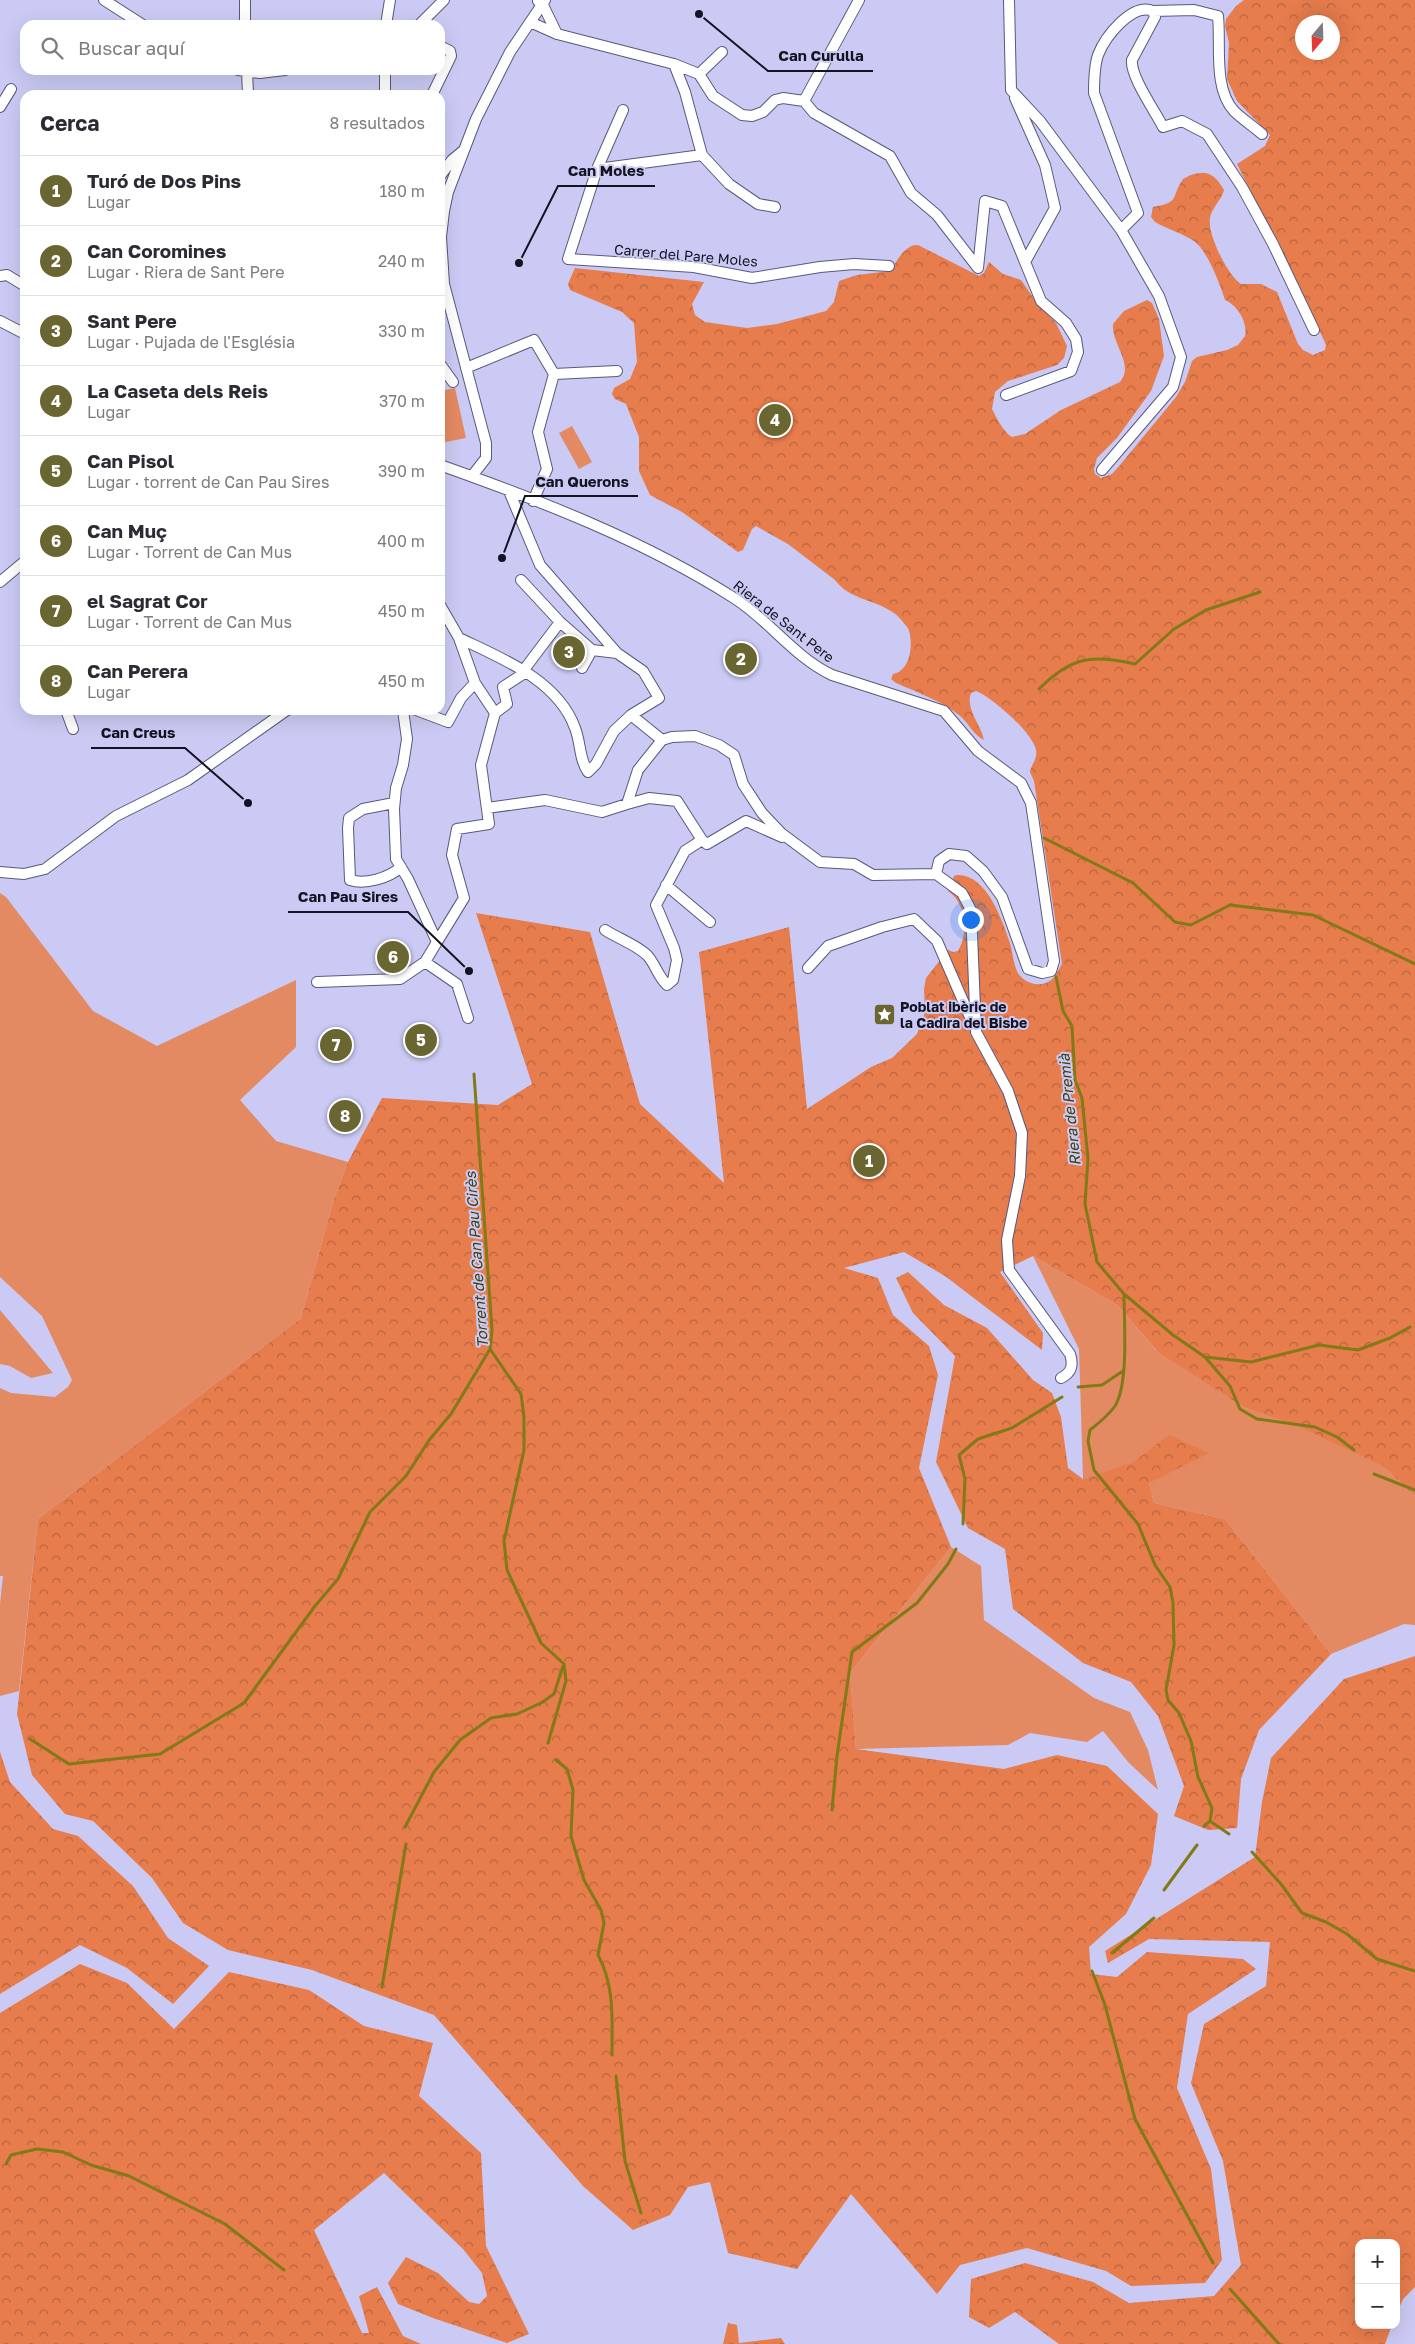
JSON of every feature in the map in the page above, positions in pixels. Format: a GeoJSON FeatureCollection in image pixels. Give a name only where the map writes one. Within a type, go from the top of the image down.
{"type":"FeatureCollection","features":[{"type":"Feature","properties":{"kind":"street"},"geometry":{"type":"LineString","coordinates":[[104,0],[135,20]]}},
{"type":"Feature","properties":{"kind":"street"},"geometry":{"type":"LineString","coordinates":[[244,0],[245,20]]}},
{"type":"Feature","properties":{"kind":"street"},"geometry":{"type":"LineString","coordinates":[[387,20],[390,0]]}},
{"type":"Feature","properties":{"kind":"street"},"geometry":{"type":"LineString","coordinates":[[424,20],[444,0]]}},
{"type":"Feature","properties":{"kind":"street"},"geometry":{"type":"LineString","coordinates":[[804,100],[859,0]]}},
{"type":"Feature","properties":{"kind":"street"},"geometry":{"type":"LineString","coordinates":[[1009,0],[1011,90],[1044,165],[1055,208],[1025,262]]}},
{"type":"Feature","properties":{"kind":"street"},"geometry":{"type":"LineString","coordinates":[[445,211],[448,192],[476,119],[510,52],[529,24],[541,1]]}},
{"type":"Feature","properties":{"kind":"street"},"geometry":{"type":"LineString","coordinates":[[541,1],[557,34]]}},
{"type":"Feature","properties":{"kind":"street"},"geometry":{"type":"LineString","coordinates":[[1121,230],[1138,213],[1094,94],[1094,74],[1098,54],[1115,29],[1133,12],[1146,8],[1153,11],[1194,10],[1218,16],[1221,40],[1220,85],[1233,110],[1262,134]]}},
{"type":"Feature","properties":{"kind":"street"},"geometry":{"type":"LineString","coordinates":[[1153,11],[1155,17],[1132,60],[1132,66],[1137,79],[1163,127],[1182,121],[1207,134],[1251,203],[1314,330]]}},
{"type":"Feature","properties":{"kind":"street"},"geometry":{"type":"LineString","coordinates":[[529,24],[557,34],[674,64],[699,74],[712,96],[742,115],[752,116],[763,112],[775,100],[782,98],[804,100],[814,113],[890,156],[911,193],[937,216],[978,268],[985,201],[1002,206],[1041,301],[1066,323],[1076,339],[1078,352],[1071,371],[1006,395]]}},
{"type":"Feature","properties":{"kind":"street"},"geometry":{"type":"LineString","coordinates":[[445,48],[450,51],[451,56],[445,68]]}},
{"type":"Feature","properties":{"kind":"street"},"geometry":{"type":"LineString","coordinates":[[699,74],[722,52]]}},
{"type":"Feature","properties":{"kind":"street"},"geometry":{"type":"LineString","coordinates":[[674,64],[686,92],[702,155],[729,184],[758,204],[775,207]]}},
{"type":"Feature","properties":{"kind":"street"},"geometry":{"type":"LineString","coordinates":[[245,75],[247,90]]}},
{"type":"Feature","properties":{"kind":"street"},"geometry":{"type":"LineString","coordinates":[[385,75],[385,90]]}},
{"type":"Feature","properties":{"kind":"street"},"geometry":{"type":"LineString","coordinates":[[434,90],[442,75]]}},
{"type":"Feature","properties":{"kind":"street"},"geometry":{"type":"LineString","coordinates":[[0,107],[11,89]]}},
{"type":"Feature","properties":{"kind":"street"},"geometry":{"type":"LineString","coordinates":[[1011,90],[1040,121],[1121,230],[1159,296],[1181,357],[1173,387],[1102,470]]}},
{"type":"Feature","properties":{"kind":"street"},"geometry":{"type":"LineString","coordinates":[[597,169],[623,110]]}},
{"type":"Feature","properties":{"kind":"street"},"geometry":{"type":"LineString","coordinates":[[445,169],[452,160],[464,150]]}},
{"type":"Feature","properties":{"kind":"street"},"geometry":{"type":"LineString","coordinates":[[597,169],[702,155]]}},
{"type":"Feature","properties":{"kind":"street","name":"Carrer del Pare Moles"},"geometry":{"type":"LineString","coordinates":[[597,169],[568,259],[694,268],[752,278],[828,266],[854,264],[890,266]]}},
{"type":"Feature","properties":{"kind":"street"},"geometry":{"type":"LineString","coordinates":[[0,276],[8,275],[20,283]]}},
{"type":"Feature","properties":{"kind":"street"},"geometry":{"type":"LineString","coordinates":[[445,288],[486,443],[486,458],[472,476]]}},
{"type":"Feature","properties":{"kind":"street"},"geometry":{"type":"LineString","coordinates":[[0,321],[20,331]]}},
{"type":"Feature","properties":{"kind":"street"},"geometry":{"type":"LineString","coordinates":[[466,368],[534,340],[554,374],[538,432],[547,469],[533,501]]}},
{"type":"Feature","properties":{"kind":"street"},"geometry":{"type":"LineString","coordinates":[[445,371],[453,382]]}},
{"type":"Feature","properties":{"kind":"street"},"geometry":{"type":"LineString","coordinates":[[554,374],[617,371]]}},
{"type":"Feature","properties":{"kind":"street","name":"Riera de Sant Pere"},"geometry":{"type":"LineString","coordinates":[[445,467],[603,528],[664,556],[736,599],[822,670],[843,680],[944,711],[978,751],[1021,783],[1031,803],[1054,961],[1050,971],[1042,973],[1028,969],[1002,897],[983,871],[966,856],[949,854],[939,861],[936,874]]}},
{"type":"Feature","properties":{"kind":"street"},"geometry":{"type":"LineString","coordinates":[[459,638],[524,672],[564,706],[576,728],[582,763],[588,772],[596,764],[614,731],[630,715],[659,698],[643,671],[616,653],[540,565],[509,491]]}},
{"type":"Feature","properties":{"kind":"street"},"geometry":{"type":"LineString","coordinates":[[0,582],[20,565]]}},
{"type":"Feature","properties":{"kind":"street"},"geometry":{"type":"LineString","coordinates":[[521,580],[560,622],[592,650],[616,653]]}},
{"type":"Feature","properties":{"kind":"street"},"geometry":{"type":"LineString","coordinates":[[445,614],[459,638],[475,683],[495,713]]}},
{"type":"Feature","properties":{"kind":"street"},"geometry":{"type":"LineString","coordinates":[[317,982],[400,979],[425,962],[464,898],[452,855],[457,829],[489,824],[481,764],[495,713],[507,704],[503,687],[524,672],[560,622]]}},
{"type":"Feature","properties":{"kind":"street"},"geometry":{"type":"LineString","coordinates":[[582,668],[592,650]]}},
{"type":"Feature","properties":{"kind":"street"},"geometry":{"type":"LineString","coordinates":[[429,715],[448,722],[461,698],[475,683]]}},
{"type":"Feature","properties":{"kind":"street"},"geometry":{"type":"LineString","coordinates":[[68,715],[73,729]]}},
{"type":"Feature","properties":{"kind":"street"},"geometry":{"type":"LineString","coordinates":[[0,872],[24,874],[45,869],[116,816],[188,780],[281,715]]}},
{"type":"Feature","properties":{"kind":"street"},"geometry":{"type":"LineString","coordinates":[[404,715],[407,739],[394,802],[396,859],[437,942]]}},
{"type":"Feature","properties":{"kind":"street"},"geometry":{"type":"LineString","coordinates":[[630,715],[662,740]]}},
{"type":"Feature","properties":{"kind":"street"},"geometry":{"type":"LineString","coordinates":[[627,804],[638,770],[662,740],[672,737],[695,736],[720,745],[734,755],[743,784],[762,813],[794,843],[820,862],[854,864],[873,875],[936,874],[962,894],[971,910],[976,1032]]}},
{"type":"Feature","properties":{"kind":"street"},"geometry":{"type":"LineString","coordinates":[[487,808],[545,800],[602,812],[649,798],[677,802],[702,840],[707,844],[746,821],[794,843]]}},
{"type":"Feature","properties":{"kind":"street"},"geometry":{"type":"LineString","coordinates":[[394,802],[364,809],[350,818],[348,828],[350,880],[359,883],[390,875],[401,867]]}},
{"type":"Feature","properties":{"kind":"street"},"geometry":{"type":"LineString","coordinates":[[605,930],[636,947],[647,956],[654,965],[658,977],[667,985],[674,980],[676,960],[656,905],[685,851],[702,840]]}},
{"type":"Feature","properties":{"kind":"street"},"geometry":{"type":"LineString","coordinates":[[666,885],[710,922]]}},
{"type":"Feature","properties":{"kind":"street"},"geometry":{"type":"LineString","coordinates":[[808,968],[828,946],[882,927],[914,919],[937,941],[976,1032],[1008,1090],[1022,1133],[1020,1176],[1008,1240],[1009,1270],[1070,1354],[1072,1366],[1068,1374],[1060,1378]]}},
{"type":"Feature","properties":{"kind":"street"},"geometry":{"type":"LineString","coordinates":[[425,962],[457,984],[468,1018]]}},
{"type":"Feature","properties":{"kind":"shaded area"},"geometry":{"type":"Polygon","coordinates":[[[455,388],[466,438],[445,442],[445,390],[455,388]]]}},
{"type":"Feature","properties":{"kind":"shaded area"},"geometry":{"type":"Polygon","coordinates":[[[572,426],[592,462],[579,469],[559,433],[572,426]]]}},
{"type":"Feature","properties":{"kind":"shaded area"},"geometry":{"type":"Polygon","coordinates":[[[0,893],[6,897],[93,1011],[157,1046],[296,980],[296,1047],[240,1100],[276,1141],[348,1162],[334,1199],[301,1318],[38,1519],[19,1691],[0,1696],[0,1604],[3,1576],[0,1576],[0,1388],[11,1393],[55,1397],[68,1387],[72,1380],[42,1316],[0,1277],[0,893]]]}},
{"type":"Feature","properties":{"kind":"shaded area"},"geometry":{"type":"Polygon","coordinates":[[[1033,1256],[1117,1305],[1156,1350],[1243,1407],[1294,1423],[1384,1467],[1415,1496],[1415,1625],[1404,1624],[1331,1654],[1225,1519],[1154,1503],[1149,1483],[1132,1464],[1083,1479],[1079,1349],[1033,1256]]]}},
{"type":"Feature","properties":{"kind":"shaded area"},"geometry":{"type":"Polygon","coordinates":[[[0,1310],[53,1373],[31,1378],[10,1366],[0,1364],[0,1310]]]}},
{"type":"Feature","properties":{"kind":"shaded area"},"geometry":{"type":"Polygon","coordinates":[[[951,1547],[981,1566],[984,1620],[1094,1698],[1130,1712],[1148,1750],[1158,1790],[1129,1763],[1103,1731],[1087,1742],[1030,1733],[1008,1745],[856,1749],[850,1673],[951,1547]]]}},
{"type":"Feature","properties":{"kind":"green space"},"geometry":{"type":"Polygon","coordinates":[[[1244,0],[1415,0],[1415,1496],[1384,1467],[1294,1424],[1243,1407],[1158,1352],[1117,1305],[1033,1256],[1000,1272],[1043,1333],[1042,1350],[945,1276],[904,1252],[844,1268],[878,1278],[893,1315],[929,1346],[938,1375],[919,1468],[951,1547],[850,1673],[856,1749],[1004,1769],[1057,1755],[1107,1766],[1158,1814],[1151,1865],[1126,1914],[1089,1947],[1091,1974],[1117,1977],[1147,1952],[1243,1959],[1256,1969],[1188,2014],[1177,2088],[1211,2169],[1222,2260],[1205,2283],[1131,2286],[1106,2271],[1027,2248],[960,2265],[937,2294],[851,2194],[797,2269],[728,2253],[710,2182],[688,2187],[670,2215],[633,2230],[583,2186],[434,2015],[312,1970],[228,1950],[183,1923],[152,1878],[93,1821],[65,1814],[32,1775],[17,1714],[38,1519],[301,1318],[334,1199],[348,1162],[382,1098],[498,1105],[532,1084],[476,913],[590,932],[640,1104],[724,1183],[699,952],[789,927],[807,1109],[871,1067],[892,1058],[917,1034],[925,1012],[924,989],[926,978],[948,950],[958,951],[964,935],[962,910],[954,896],[948,891],[954,876],[968,877],[977,882],[992,900],[1003,923],[1015,966],[1021,977],[1033,984],[1043,984],[1054,977],[1062,964],[1034,781],[1030,772],[1036,756],[1036,750],[1027,734],[1011,716],[976,691],[971,693],[970,705],[984,740],[962,718],[945,705],[896,683],[891,679],[893,674],[904,668],[911,648],[908,628],[891,611],[847,591],[788,544],[756,526],[752,529],[743,550],[738,552],[682,512],[650,495],[639,471],[639,437],[626,404],[615,399],[612,394],[614,388],[630,379],[637,362],[634,323],[622,312],[570,290],[568,284],[575,268],[704,282],[692,304],[695,315],[705,322],[747,328],[777,324],[826,311],[834,302],[839,281],[857,275],[890,271],[905,250],[913,245],[918,245],[979,276],[984,273],[989,262],[1003,274],[1021,280],[1039,306],[1056,323],[1067,346],[1064,358],[1057,365],[1008,381],[995,392],[992,409],[1003,428],[1012,437],[1025,434],[1061,410],[1120,382],[1125,368],[1115,339],[1113,324],[1124,311],[1147,300],[1152,303],[1159,319],[1164,356],[1151,391],[1117,438],[1097,458],[1094,469],[1095,474],[1101,478],[1112,474],[1176,397],[1185,382],[1192,361],[1197,357],[1227,350],[1238,345],[1245,336],[1245,325],[1241,315],[1234,306],[1225,300],[1212,268],[1199,245],[1189,238],[1155,222],[1151,217],[1153,207],[1168,203],[1174,198],[1183,179],[1196,173],[1207,173],[1216,179],[1224,190],[1211,214],[1210,225],[1215,244],[1230,273],[1241,284],[1261,284],[1277,292],[1298,344],[1303,350],[1313,355],[1325,350],[1326,345],[1321,334],[1237,164],[1265,146],[1270,135],[1237,101],[1227,79],[1229,43],[1225,26],[1226,19],[1236,6],[1244,0]]]}},
{"type":"Feature","properties":{"kind":"green space"},"geometry":{"type":"Polygon","coordinates":[[[908,1272],[944,1305],[987,1328],[1033,1380],[1052,1393],[1061,1417],[1068,1468],[1083,1479],[1132,1463],[1169,1435],[1209,1453],[1149,1483],[1154,1503],[1225,1519],[1331,1654],[1259,1730],[1241,1779],[1237,1828],[1208,1830],[1174,1816],[1184,1786],[1158,1716],[1131,1682],[1083,1663],[1013,1609],[1005,1549],[968,1528],[936,1462],[955,1356],[913,1313],[896,1278],[908,1272]]]}},
{"type":"Feature","properties":{"kind":"green space"},"geometry":{"type":"Polygon","coordinates":[[[1415,1656],[1415,2287],[1403,2299],[1400,2306],[1400,2239],[1355,2239],[1355,2329],[1391,2329],[1385,2344],[1059,2344],[1015,2312],[989,2328],[969,2317],[971,2279],[1025,2263],[1093,2282],[1129,2303],[1214,2296],[1241,2265],[1223,2161],[1191,2083],[1204,2024],[1266,1986],[1270,1942],[1149,1939],[1108,1963],[1105,1951],[1255,1857],[1262,1802],[1271,1758],[1344,1679],[1415,1656]]]}},
{"type":"Feature","properties":{"kind":"green space"},"geometry":{"type":"Polygon","coordinates":[[[0,1752],[10,1782],[53,1829],[78,1836],[133,1886],[168,1938],[209,1966],[173,2004],[127,1968],[80,1945],[0,1994],[0,1752]]]}},
{"type":"Feature","properties":{"kind":"green space"},"geometry":{"type":"Polygon","coordinates":[[[80,1964],[127,1983],[174,2029],[229,1972],[309,1990],[364,2026],[433,2043],[419,2096],[481,2153],[486,2246],[529,2334],[507,2343],[398,2304],[388,2283],[406,2257],[438,2273],[469,2302],[479,2304],[487,2296],[482,2273],[463,2249],[384,2173],[314,2230],[362,2333],[369,2333],[359,2296],[377,2287],[403,2336],[421,2344],[0,2344],[0,2013],[80,1964]]]}},
{"type":"Feature","properties":{"kind":"green space"},"geometry":{"type":"Polygon","coordinates":[[[728,2323],[737,2325],[739,2343],[781,2338],[785,2344],[723,2344],[728,2323]]]}},
{"type":"Feature","properties":{"kind":"waterway"},"geometry":{"type":"LineString","coordinates":[[1039,689],[1061,670],[1082,661],[1106,659],[1135,664],[1174,629],[1206,610],[1260,592]]}},
{"type":"Feature","properties":{"kind":"waterway"},"geometry":{"type":"LineString","coordinates":[[1044,838],[1133,883],[1175,922],[1191,925],[1230,905],[1313,915],[1415,964]]}},
{"type":"Feature","properties":{"kind":"waterway","name":"Riera de Premià"},"geometry":{"type":"LineString","coordinates":[[1056,977],[1063,1011],[1072,1026],[1075,1080],[1082,1098],[1088,1159],[1085,1204],[1097,1262],[1124,1294],[1173,1335],[1205,1357],[1230,1386],[1240,1409],[1257,1419],[1315,1427],[1337,1437],[1354,1450]]}},
{"type":"Feature","properties":{"kind":"waterway","name":"Torrent de Can Pau Cirès"},"geometry":{"type":"LineString","coordinates":[[474,1074],[492,1330],[490,1349],[521,1394],[524,1417],[524,1450],[504,1541],[507,1570],[541,1643],[564,1664],[566,1681],[548,1743]]}},
{"type":"Feature","properties":{"kind":"waterway"},"geometry":{"type":"LineString","coordinates":[[1124,1294],[1125,1352],[1119,1396],[1115,1406],[1090,1430],[1088,1441],[1094,1470],[1138,1524],[1155,1565],[1170,1587],[1173,1603],[1174,1645],[1166,1690],[1168,1700],[1179,1713],[1191,1741],[1198,1777],[1212,1808],[1210,1821],[1229,1834]]}},
{"type":"Feature","properties":{"kind":"waterway"},"geometry":{"type":"LineString","coordinates":[[1205,1357],[1251,1362],[1319,1345],[1358,1350],[1390,1338],[1410,1327]]}},
{"type":"Feature","properties":{"kind":"waterway"},"geometry":{"type":"LineString","coordinates":[[30,1739],[69,1764],[160,1754],[244,1703],[315,1606],[338,1579],[370,1512],[406,1476],[430,1439],[451,1414],[490,1349]]}},
{"type":"Feature","properties":{"kind":"waterway"},"geometry":{"type":"LineString","coordinates":[[1078,1387],[1102,1385],[1123,1371]]}},
{"type":"Feature","properties":{"kind":"waterway"},"geometry":{"type":"LineString","coordinates":[[963,1524],[965,1479],[959,1455],[978,1439],[1012,1428],[1062,1397]]}},
{"type":"Feature","properties":{"kind":"waterway"},"geometry":{"type":"LineString","coordinates":[[1374,1474],[1415,1490]]}},
{"type":"Feature","properties":{"kind":"waterway"},"geometry":{"type":"LineString","coordinates":[[832,1810],[837,1756],[852,1652],[917,1603],[948,1564],[956,1549]]}},
{"type":"Feature","properties":{"kind":"waterway"},"geometry":{"type":"LineString","coordinates":[[405,1827],[434,1772],[460,1740],[491,1718],[517,1714],[541,1703],[554,1694],[563,1666]]}},
{"type":"Feature","properties":{"kind":"waterway","name":"Torrent de Can Pau Cirès"},"geometry":{"type":"LineString","coordinates":[[556,1760],[567,1769],[573,1790],[571,1836],[584,1880],[601,1910],[604,1923],[598,1955],[610,1991],[612,2055]]}},
{"type":"Feature","properties":{"kind":"waterway"},"geometry":{"type":"LineString","coordinates":[[1204,1826],[1210,1821]]}},
{"type":"Feature","properties":{"kind":"waterway"},"geometry":{"type":"LineString","coordinates":[[382,1987],[406,1844]]}},
{"type":"Feature","properties":{"kind":"waterway"},"geometry":{"type":"LineString","coordinates":[[1164,1890],[1197,1845]]}},
{"type":"Feature","properties":{"kind":"waterway"},"geometry":{"type":"LineString","coordinates":[[1252,1852],[1281,1884],[1302,1913],[1326,1922],[1347,1934],[1377,1959],[1415,1971]]}},
{"type":"Feature","properties":{"kind":"waterway"},"geometry":{"type":"LineString","coordinates":[[1112,1953],[1154,1918]]}},
{"type":"Feature","properties":{"kind":"waterway"},"geometry":{"type":"LineString","coordinates":[[1092,1971],[1105,2005],[1135,2119],[1213,2263]]}},
{"type":"Feature","properties":{"kind":"waterway","name":"Torrent de Can Pau Cirès"},"geometry":{"type":"LineString","coordinates":[[616,2076],[625,2161],[641,2213]]}},
{"type":"Feature","properties":{"kind":"waterway"},"geometry":{"type":"LineString","coordinates":[[6,2164],[11,2155],[37,2149],[63,2152],[91,2165],[129,2176],[225,2224],[284,2270]]}},
{"type":"Feature","properties":{"kind":"waterway"},"geometry":{"type":"LineString","coordinates":[[1230,2289],[1279,2344]]}},
{"type":"Feature","properties":{"kind":"place","name":"Can Curulla"},"geometry":{"type":"Point","coordinates":[699,14]}},
{"type":"Feature","properties":{"kind":"place","name":"Can Moles"},"geometry":{"type":"Point","coordinates":[519,263]}},
{"type":"Feature","properties":{"kind":"place","name":"La Caseta dels Reis"},"geometry":{"type":"Point","coordinates":[775,420]}},
{"type":"Feature","properties":{"kind":"place","name":"Can Querons"},"geometry":{"type":"Point","coordinates":[502,558]}},
{"type":"Feature","properties":{"kind":"place","name":"Sant Pere"},"geometry":{"type":"Point","coordinates":[569,652]}},
{"type":"Feature","properties":{"kind":"place","name":"Can Coromines"},"geometry":{"type":"Point","coordinates":[741,659]}},
{"type":"Feature","properties":{"kind":"place","name":"Can Creus"},"geometry":{"type":"Point","coordinates":[248,803]}},
{"type":"Feature","properties":{"kind":"place","name":"Can Muç"},"geometry":{"type":"Point","coordinates":[393,957]}},
{"type":"Feature","properties":{"kind":"place","name":"Can Pau Sires"},"geometry":{"type":"Point","coordinates":[469,971]}},
{"type":"Feature","properties":{"kind":"place","name":"Poblat ibèric de la Cadira del Bisbe"},"geometry":{"type":"Point","coordinates":[884,1014]}},
{"type":"Feature","properties":{"kind":"place","name":"Can Pisol"},"geometry":{"type":"Point","coordinates":[421,1040]}},
{"type":"Feature","properties":{"kind":"place","name":"el Sagrat Cor"},"geometry":{"type":"Point","coordinates":[336,1045]}},
{"type":"Feature","properties":{"kind":"place","name":"Can Perera"},"geometry":{"type":"Point","coordinates":[345,1116]}},
{"type":"Feature","properties":{"kind":"place","name":"Turó de Dos Pins"},"geometry":{"type":"Point","coordinates":[869,1161]}}]}
